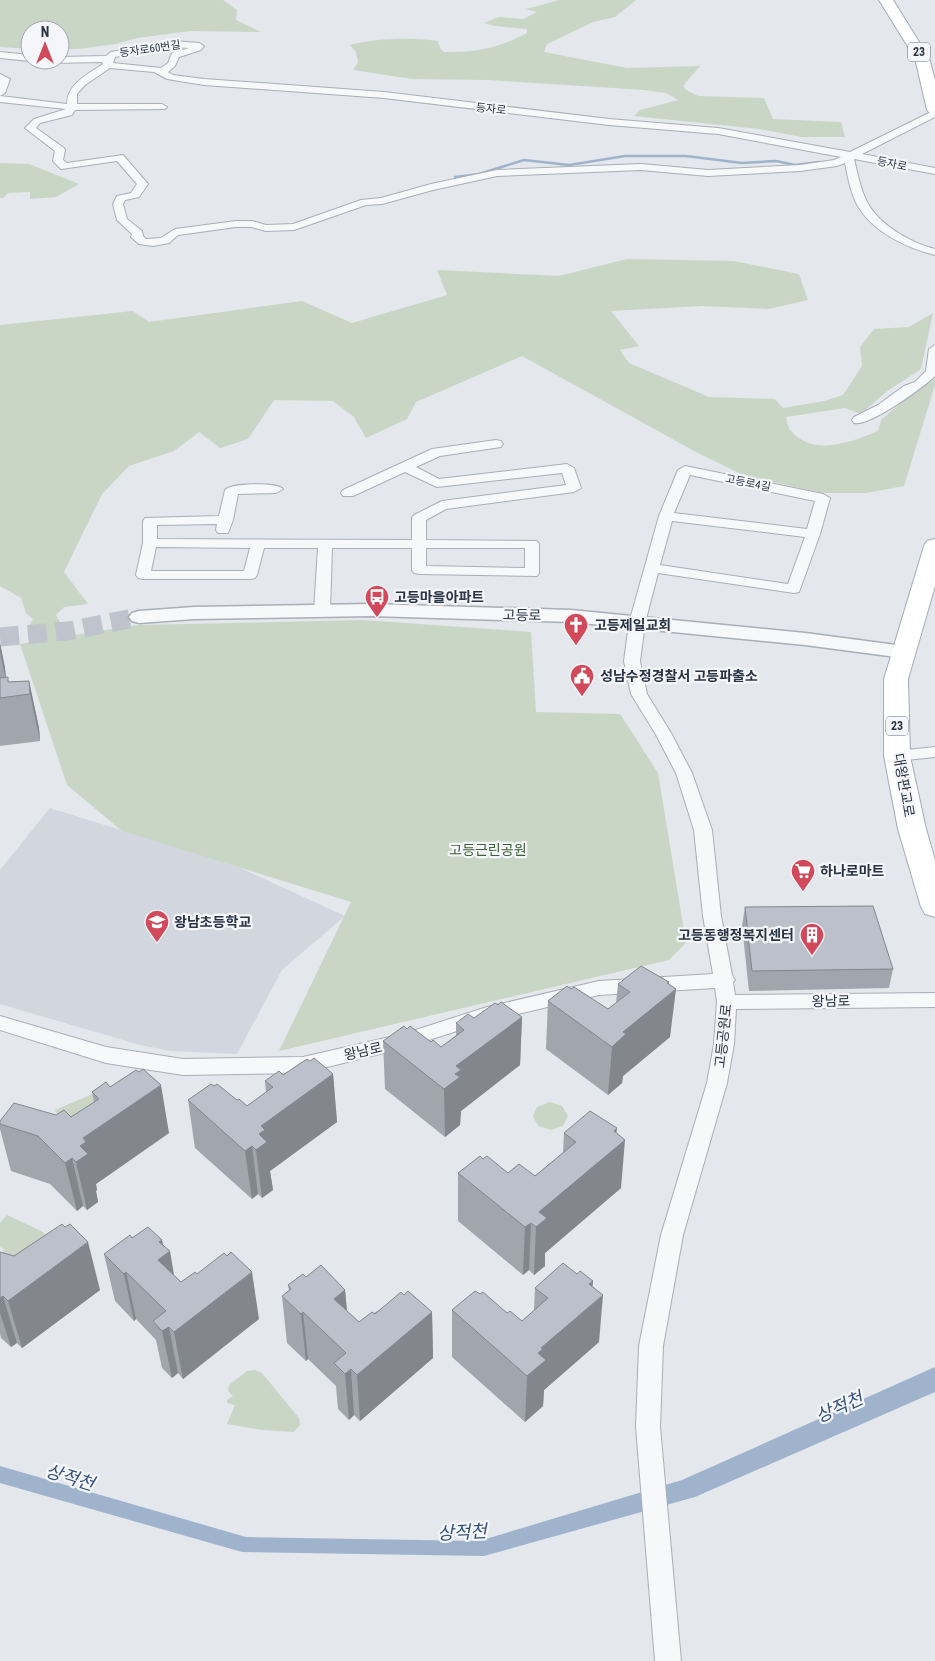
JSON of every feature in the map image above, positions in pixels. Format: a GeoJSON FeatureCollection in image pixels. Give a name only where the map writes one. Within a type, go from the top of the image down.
{"type":"FeatureCollection","features":[{"type":"Feature","properties":{"kind":"main road","name":"23"},"geometry":{"type":"LineString","coordinates":[[886,0],[922,58],[935,112]]}},
{"type":"Feature","properties":{"kind":"main road","name":"대왕판교로"},"geometry":{"type":"LineString","coordinates":[[935,546],[896,679],[897,756],[912,829],[935,907]]}},
{"type":"Feature","properties":{"kind":"street","name":"등자로60번길"},"geometry":{"type":"LineString","coordinates":[[108,65],[111,55],[173,44],[199,46],[198,48],[175,55],[173,62],[162,72]]}},
{"type":"Feature","properties":{"kind":"street"},"geometry":{"type":"LineString","coordinates":[[0,55],[20,57]]}},
{"type":"Feature","properties":{"kind":"street"},"geometry":{"type":"LineString","coordinates":[[6,65],[14,57]]}},
{"type":"Feature","properties":{"kind":"street","name":"등자로"},"geometry":{"type":"LineString","coordinates":[[70,60],[105,59],[108,65],[156,69],[170,77],[204,82],[384,95],[609,122],[718,131],[935,171]]}},
{"type":"Feature","properties":{"kind":"street"},"geometry":{"type":"LineString","coordinates":[[108,65],[82,83],[72,94],[72,107],[69,113],[37,121],[30,128],[60,150],[58,161],[65,167],[119,157],[143,184],[135,194],[122,198],[118,204],[122,220],[138,233],[137,237],[143,242],[153,243],[165,241],[175,232],[212,227],[244,224],[266,228],[294,227],[365,202],[382,201],[431,187],[497,174],[641,167],[708,173],[837,163],[935,112]]}},
{"type":"Feature","properties":{"kind":"street"},"geometry":{"type":"LineString","coordinates":[[0,77],[5,79],[0,93]]}},
{"type":"Feature","properties":{"kind":"street"},"geometry":{"type":"LineString","coordinates":[[0,99],[72,107],[104,105],[162,107]]}},
{"type":"Feature","properties":{"kind":"street"},"geometry":{"type":"LineString","coordinates":[[848,156],[864,207],[871,216],[878,223],[910,242],[935,252]]}},
{"type":"Feature","properties":{"kind":"street"},"geometry":{"type":"LineString","coordinates":[[859,420],[883,408],[909,389],[918,386],[932,372],[935,349]]}},
{"type":"Feature","properties":{"kind":"street"},"geometry":{"type":"LineString","coordinates":[[348,493],[437,452],[496,444]]}},
{"type":"Feature","properties":{"kind":"street"},"geometry":{"type":"LineString","coordinates":[[150,543],[325,544],[419,544],[532,544],[532,573],[419,570],[419,544],[419,518],[442,505],[574,488],[567,468],[437,483],[405,467]]}},
{"type":"Feature","properties":{"kind":"street","name":"고등로4길"},"geometry":{"type":"LineString","coordinates":[[637,623],[666,516],[685,470],[823,498],[794,589],[652,568]]}},
{"type":"Feature","properties":{"kind":"street"},"geometry":{"type":"LineString","coordinates":[[437,483],[442,505]]}},
{"type":"Feature","properties":{"kind":"street"},"geometry":{"type":"LineString","coordinates":[[222,538],[232,490],[276,490]]}},
{"type":"Feature","properties":{"kind":"street"},"geometry":{"type":"LineString","coordinates":[[666,516],[813,534]]}},
{"type":"Feature","properties":{"kind":"street"},"geometry":{"type":"LineString","coordinates":[[226,520],[150,521],[150,543],[143,575],[250,575],[258,543]]}},
{"type":"Feature","properties":{"kind":"street"},"geometry":{"type":"LineString","coordinates":[[322,611],[325,544]]}},
{"type":"Feature","properties":{"kind":"street","name":"고등로"},"geometry":{"type":"LineString","coordinates":[[139,617],[322,611],[571,616],[805,639],[904,652]]}},
{"type":"Feature","properties":{"kind":"street","name":"고등공원로"},"geometry":{"type":"LineString","coordinates":[[637,623],[632,661],[638,694],[663,733],[684,773],[703,830],[712,916],[725,980],[727,1002],[724,1044],[717,1083],[672,1235],[652,1346],[648,1428],[668,1661]]}},
{"type":"Feature","properties":{"kind":"street"},"geometry":{"type":"LineString","coordinates":[[897,756],[935,752]]}},
{"type":"Feature","properties":{"kind":"street","name":"왕남로"},"geometry":{"type":"LineString","coordinates":[[0,1023],[106,1055],[183,1067],[303,1065],[404,1041],[487,1014],[599,988],[725,980]]}},
{"type":"Feature","properties":{"kind":"street","name":"왕남로"},"geometry":{"type":"LineString","coordinates":[[727,1002],[935,1000]]}},
{"type":"Feature","properties":{"kind":"shaded area","name":"왕남초등학교"},"geometry":{"type":"Polygon","coordinates":[[[50,808],[236,866],[345,916],[282,970],[237,1054],[171,1051],[140,1045],[0,1004],[0,870],[50,808]]]}},
{"type":"Feature","properties":{"kind":"green space"},"geometry":{"type":"Polygon","coordinates":[[[0,0],[223,0],[237,10],[236,20],[261,32],[191,31],[137,38],[116,44],[70,49],[70,20],[20,20],[20,48],[0,47],[0,0]]]}},
{"type":"Feature","properties":{"kind":"green space"},"geometry":{"type":"Polygon","coordinates":[[[560,0],[636,0],[615,17],[593,22],[547,44],[544,52],[627,68],[700,66],[683,86],[686,90],[698,96],[764,98],[773,119],[841,122],[845,137],[801,137],[759,129],[634,116],[640,110],[678,100],[666,93],[644,90],[488,80],[412,79],[353,70],[358,62],[356,52],[350,45],[382,40],[417,39],[438,41],[440,48],[444,52],[467,52],[497,46],[527,33],[527,29],[484,23],[499,17],[523,19],[537,12],[526,9],[560,0]]]}},
{"type":"Feature","properties":{"kind":"green space"},"geometry":{"type":"Polygon","coordinates":[[[0,163],[29,164],[79,184],[56,197],[30,199],[30,192],[8,193],[3,198],[0,198],[0,163]]]}},
{"type":"Feature","properties":{"kind":"green space","name":"고등근린공원"},"geometry":{"type":"Polygon","coordinates":[[[627,259],[734,261],[799,274],[808,300],[769,309],[703,306],[611,311],[639,346],[620,350],[629,363],[709,397],[775,399],[783,408],[824,401],[843,395],[862,366],[860,347],[874,329],[909,327],[933,313],[921,369],[886,392],[861,414],[845,408],[786,417],[791,431],[800,439],[810,444],[833,445],[845,443],[878,431],[881,420],[906,398],[935,379],[935,385],[904,486],[866,493],[823,493],[745,476],[696,452],[522,356],[416,402],[407,419],[366,438],[354,417],[333,401],[274,400],[248,439],[220,448],[199,432],[174,451],[129,466],[102,494],[64,572],[88,604],[64,607],[56,615],[60,622],[58,632],[63,637],[137,625],[364,620],[531,632],[536,712],[620,714],[658,773],[686,943],[669,960],[279,1051],[351,902],[122,831],[67,785],[20,644],[31,642],[33,633],[29,626],[33,619],[26,613],[21,598],[0,586],[0,325],[133,311],[149,322],[302,301],[352,323],[447,295],[437,270],[559,276],[627,259]]]}},
{"type":"Feature","properties":{"kind":"green space"},"geometry":{"type":"Polygon","coordinates":[[[118,1083],[69,1135],[55,1110],[118,1083]]]}},
{"type":"Feature","properties":{"kind":"green space"},"geometry":{"type":"Polygon","coordinates":[[[550,1102],[562,1106],[568,1116],[563,1126],[551,1130],[538,1126],[533,1116],[537,1107],[550,1102]]]}},
{"type":"Feature","properties":{"kind":"green space"},"geometry":{"type":"Polygon","coordinates":[[[7,1215],[46,1235],[23,1259],[2,1254],[4,1249],[0,1247],[0,1223],[7,1215]]]}},
{"type":"Feature","properties":{"kind":"green space"},"geometry":{"type":"Polygon","coordinates":[[[255,1370],[262,1373],[299,1418],[300,1425],[294,1432],[262,1430],[227,1424],[235,1405],[227,1403],[227,1400],[233,1396],[228,1391],[229,1385],[247,1371],[255,1370]]]}},
{"type":"Feature","properties":{"kind":"water"},"geometry":{"type":"Polygon","coordinates":[[[935,1367],[935,1392],[695,1497],[484,1556],[242,1552],[0,1483],[0,1466],[246,1537],[479,1541],[682,1480],[935,1367]]]}},
{"type":"Feature","properties":{"kind":"building"},"geometry":{"type":"Polygon","coordinates":[[[8,677],[8,682],[29,681],[30,694],[0,698],[0,678],[8,677]]]}},
{"type":"Feature","properties":{"kind":"building","name":"고등동행정복지센터"},"geometry":{"type":"Polygon","coordinates":[[[873,906],[893,969],[752,971],[745,907],[873,906]]]}},
{"type":"Feature","properties":{"kind":"building"},"geometry":{"type":"Polygon","coordinates":[[[641,966],[669,982],[667,983],[676,989],[623,1032],[626,1034],[612,1047],[548,1001],[567,986],[571,989],[574,987],[608,1009],[630,992],[618,984],[641,966]]]}},
{"type":"Feature","properties":{"kind":"building"},"geometry":{"type":"Polygon","coordinates":[[[501,1002],[522,1017],[456,1066],[461,1070],[455,1074],[460,1077],[444,1089],[383,1041],[404,1026],[407,1029],[410,1026],[441,1047],[464,1030],[456,1023],[468,1014],[474,1018],[495,1003],[498,1005],[501,1002]]]}},
{"type":"Feature","properties":{"kind":"building"},"geometry":{"type":"Polygon","coordinates":[[[314,1058],[333,1074],[261,1126],[265,1130],[259,1134],[267,1142],[256,1150],[252,1146],[245,1151],[188,1100],[211,1084],[214,1086],[217,1084],[247,1106],[273,1087],[265,1081],[279,1071],[283,1075],[307,1059],[310,1061],[314,1058]]]}},
{"type":"Feature","properties":{"kind":"building"},"geometry":{"type":"Polygon","coordinates":[[[143,1069],[161,1085],[83,1138],[86,1142],[80,1146],[88,1154],[76,1162],[72,1158],[65,1163],[38,1136],[0,1124],[0,1121],[14,1103],[56,1115],[64,1110],[71,1117],[99,1099],[92,1092],[106,1082],[110,1087],[136,1070],[139,1072],[143,1069]]]}},
{"type":"Feature","properties":{"kind":"building"},"geometry":{"type":"Polygon","coordinates":[[[590,1111],[617,1128],[614,1131],[625,1140],[539,1212],[547,1218],[536,1227],[531,1223],[525,1227],[458,1173],[480,1156],[483,1159],[487,1156],[508,1173],[519,1164],[535,1176],[576,1142],[564,1133],[590,1111]]]}},
{"type":"Feature","properties":{"kind":"building"},"geometry":{"type":"Polygon","coordinates":[[[62,1224],[65,1227],[70,1224],[88,1242],[8,1301],[3,1296],[0,1298],[0,1252],[14,1256],[62,1224]]]}},
{"type":"Feature","properties":{"kind":"building"},"geometry":{"type":"Polygon","coordinates":[[[148,1227],[162,1240],[159,1242],[170,1251],[158,1260],[181,1282],[195,1272],[197,1274],[224,1253],[227,1256],[231,1252],[252,1272],[174,1332],[169,1327],[162,1331],[153,1321],[166,1311],[126,1272],[124,1274],[104,1254],[130,1235],[132,1238],[148,1227]]]}},
{"type":"Feature","properties":{"kind":"building"},"geometry":{"type":"Polygon","coordinates":[[[563,1263],[577,1274],[580,1271],[593,1281],[589,1284],[603,1295],[541,1348],[543,1349],[538,1353],[546,1360],[527,1376],[452,1310],[475,1291],[480,1294],[483,1292],[507,1313],[510,1311],[522,1321],[548,1298],[535,1288],[563,1263]]]}},
{"type":"Feature","properties":{"kind":"building"},"geometry":{"type":"Polygon","coordinates":[[[321,1265],[345,1290],[334,1299],[359,1322],[372,1312],[375,1314],[401,1292],[404,1295],[408,1291],[432,1312],[357,1375],[351,1369],[345,1374],[334,1363],[346,1353],[303,1312],[301,1314],[282,1296],[291,1289],[288,1285],[303,1274],[306,1277],[321,1265]]]}},
{"type":"Feature","properties":{"kind":"waterway"},"geometry":{"type":"LineString","coordinates":[[455,177],[479,174],[524,160],[569,165],[625,156],[686,156],[742,163],[776,161],[795,165],[819,162]]}},
{"type":"Feature","properties":{"kind":"tunnel"},"geometry":{"type":"LineString","coordinates":[[0,637],[68,631],[139,617]]}},
{"type":"Feature","properties":{"kind":"place","name":"고등마을아파트"},"geometry":{"type":"Point","coordinates":[377,618]}},
{"type":"Feature","properties":{"kind":"place","name":"고등제일교회"},"geometry":{"type":"Point","coordinates":[576,646]}},
{"type":"Feature","properties":{"kind":"place","name":"성남수정경찰서 고등파출소"},"geometry":{"type":"Point","coordinates":[582,697]}},
{"type":"Feature","properties":{"kind":"place","name":"하나로마트"},"geometry":{"type":"Point","coordinates":[803,892]}},
{"type":"Feature","properties":{"kind":"place","name":"왕남초등학교"},"geometry":{"type":"Point","coordinates":[157,943]}},
{"type":"Feature","properties":{"kind":"place","name":"고등동행정복지센터"},"geometry":{"type":"Point","coordinates":[812,956]}},
{"type":"Feature","properties":{"kind":"water label","name":"상적천"},"geometry":{"type":"Point","coordinates":[839,1407]}},
{"type":"Feature","properties":{"kind":"water label","name":"상적천"},"geometry":{"type":"Point","coordinates":[70,1477]}},
{"type":"Feature","properties":{"kind":"water label","name":"상적천"},"geometry":{"type":"Point","coordinates":[462,1532]}}]}
